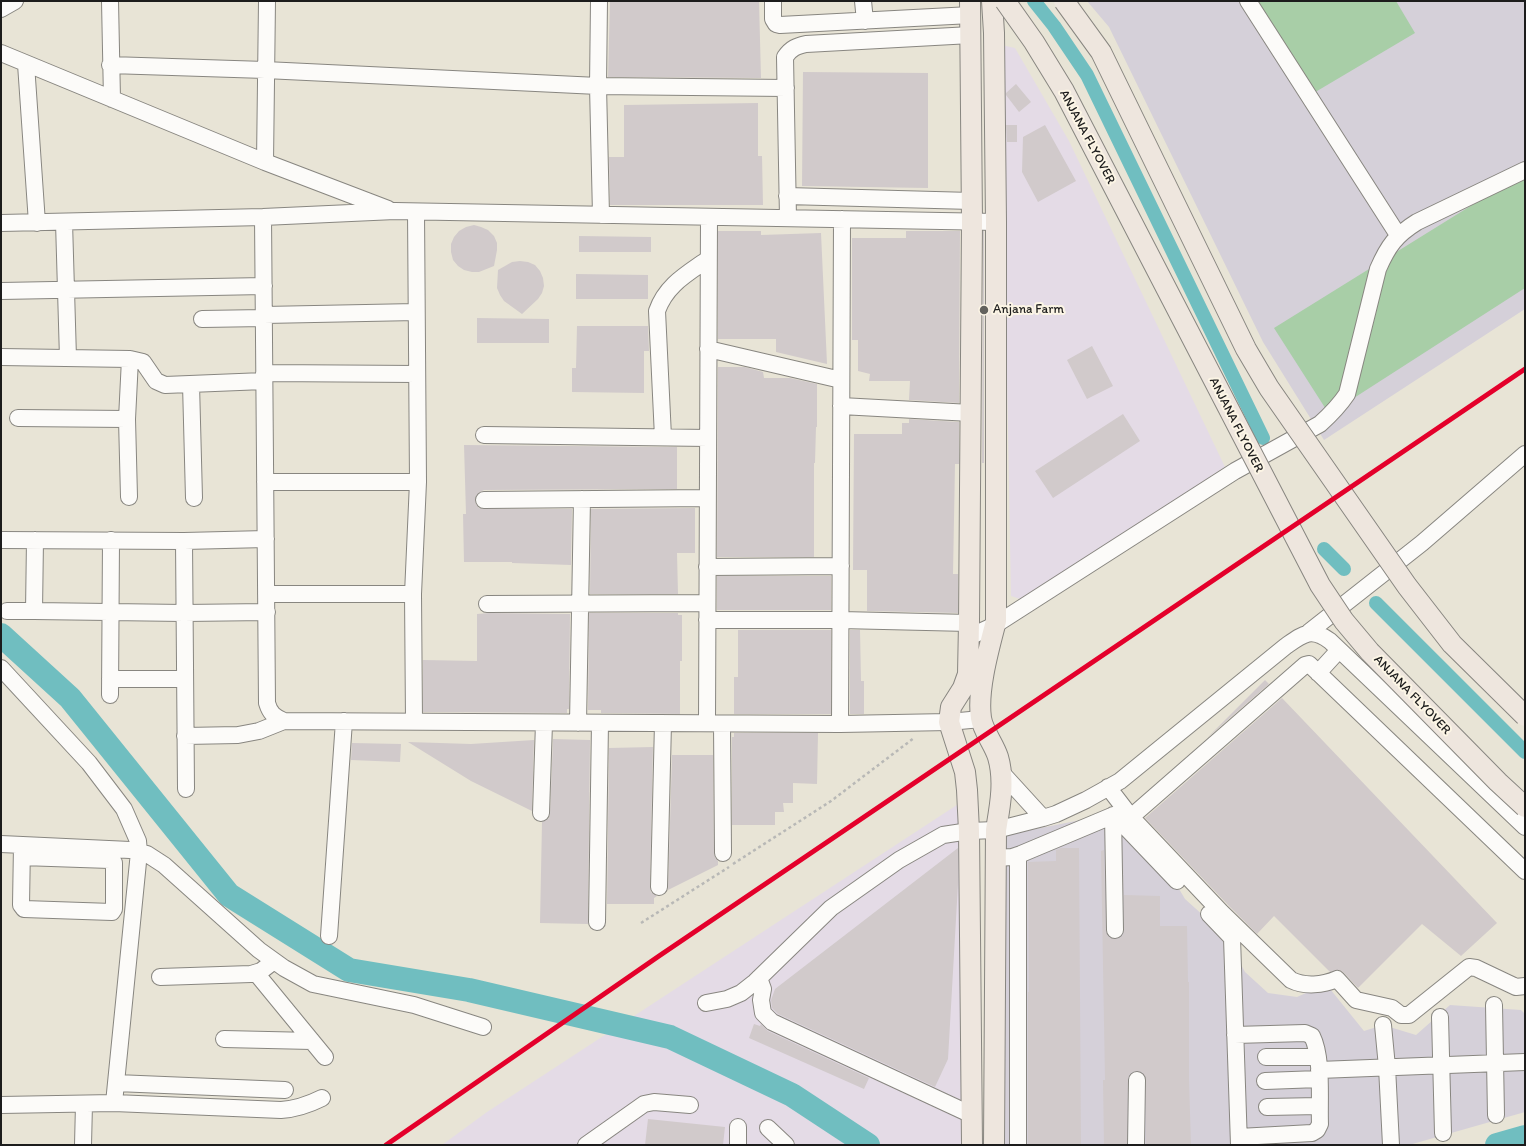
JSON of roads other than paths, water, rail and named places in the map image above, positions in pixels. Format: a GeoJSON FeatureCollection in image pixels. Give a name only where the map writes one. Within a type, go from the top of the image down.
{"type":"FeatureCollection","features":[{"type":"Feature","properties":{"kind":"main road"},"geometry":{"type":"LineString","coordinates":[[1064,1],[1101,52],[1246,349],[1269,388],[1407,586],[1447,639],[1525,716]]}},
{"type":"Feature","properties":{"kind":"main road"},"geometry":{"type":"LineString","coordinates":[[972,1145],[968,790],[965,772],[942,722],[963,688],[968,674],[972,222],[971,35],[985,5]]}},
{"type":"Feature","properties":{"kind":"main road"},"geometry":{"type":"LineString","coordinates":[[985,5],[994,33],[996,222],[995,625],[980,702],[981,719],[998,757],[1002,788],[996,830],[994,1145]]}},
{"type":"Feature","properties":{"kind":"main road","name":"ANJANA FLYOVER"},"geometry":{"type":"LineString","coordinates":[[985,5],[1034,42],[1064,91],[1320,585],[1344,621],[1370,652],[1481,765],[1525,807]]}},
{"type":"Feature","properties":{"kind":"street"},"geometry":{"type":"LineString","coordinates":[[1,9],[15,1]]}},
{"type":"Feature","properties":{"kind":"street"},"geometry":{"type":"LineString","coordinates":[[110,1],[110,65],[112,99]]}},
{"type":"Feature","properties":{"kind":"street"},"geometry":{"type":"LineString","coordinates":[[265,162],[267,1]]}},
{"type":"Feature","properties":{"kind":"street"},"geometry":{"type":"LineString","coordinates":[[599,1],[598,86],[601,215]]}},
{"type":"Feature","properties":{"kind":"street"},"geometry":{"type":"LineString","coordinates":[[773,1],[773,18],[776,24],[780,25],[865,21],[985,5]]}},
{"type":"Feature","properties":{"kind":"street"},"geometry":{"type":"LineString","coordinates":[[862,1],[865,21]]}},
{"type":"Feature","properties":{"kind":"street"},"geometry":{"type":"LineString","coordinates":[[1248,1],[1398,235]]}},
{"type":"Feature","properties":{"kind":"street"},"geometry":{"type":"LineString","coordinates":[[788,218],[786,57],[789,51],[795,46],[806,44],[971,35]]}},
{"type":"Feature","properties":{"kind":"street"},"geometry":{"type":"LineString","coordinates":[[1,53],[265,162],[395,211]]}},
{"type":"Feature","properties":{"kind":"street"},"geometry":{"type":"LineString","coordinates":[[26,64],[37,223]]}},
{"type":"Feature","properties":{"kind":"street"},"geometry":{"type":"LineString","coordinates":[[110,65],[265,70],[598,86],[786,88]]}},
{"type":"Feature","properties":{"kind":"street"},"geometry":{"type":"LineString","coordinates":[[707,620],[840,620],[969,630],[995,625],[1235,471],[1320,424],[1339,406],[1347,394],[1378,269],[1392,242],[1404,230],[1417,222],[1525,170]]}},
{"type":"Feature","properties":{"kind":"street"},"geometry":{"type":"LineString","coordinates":[[787,196],[972,201]]}},
{"type":"Feature","properties":{"kind":"street"},"geometry":{"type":"LineString","coordinates":[[1,224],[263,217],[395,211],[996,222]]}},
{"type":"Feature","properties":{"kind":"street"},"geometry":{"type":"LineString","coordinates":[[414,721],[413,594],[418,482],[416,212]]}},
{"type":"Feature","properties":{"kind":"street"},"geometry":{"type":"LineString","coordinates":[[263,217],[267,703],[270,711],[276,718],[284,721],[714,724],[840,724],[942,722],[981,719]]}},
{"type":"Feature","properties":{"kind":"street"},"geometry":{"type":"LineString","coordinates":[[708,217],[707,620],[722,853]]}},
{"type":"Feature","properties":{"kind":"street"},"geometry":{"type":"LineString","coordinates":[[840,724],[842,219]]}},
{"type":"Feature","properties":{"kind":"street"},"geometry":{"type":"LineString","coordinates":[[64,222],[68,358]]}},
{"type":"Feature","properties":{"kind":"street"},"geometry":{"type":"LineString","coordinates":[[663,437],[658,311],[662,299],[673,285],[708,259]]}},
{"type":"Feature","properties":{"kind":"street"},"geometry":{"type":"LineString","coordinates":[[1,291],[264,286]]}},
{"type":"Feature","properties":{"kind":"street"},"geometry":{"type":"LineString","coordinates":[[202,319],[416,312]]}},
{"type":"Feature","properties":{"kind":"street"},"geometry":{"type":"LineString","coordinates":[[708,349],[841,380]]}},
{"type":"Feature","properties":{"kind":"street"},"geometry":{"type":"LineString","coordinates":[[1,357],[130,358],[143,362],[156,381],[165,385],[264,377],[417,374]]}},
{"type":"Feature","properties":{"kind":"street"},"geometry":{"type":"LineString","coordinates":[[129,497],[127,419],[130,358]]}},
{"type":"Feature","properties":{"kind":"street"},"geometry":{"type":"LineString","coordinates":[[191,384],[194,498]]}},
{"type":"Feature","properties":{"kind":"street"},"geometry":{"type":"LineString","coordinates":[[841,406],[971,413]]}},
{"type":"Feature","properties":{"kind":"street"},"geometry":{"type":"LineString","coordinates":[[18,418],[127,419]]}},
{"type":"Feature","properties":{"kind":"street"},"geometry":{"type":"LineString","coordinates":[[484,435],[708,438]]}},
{"type":"Feature","properties":{"kind":"street"},"geometry":{"type":"LineString","coordinates":[[706,1003],[727,999],[741,993],[759,978],[830,908],[898,860],[943,835],[969,831],[996,830],[1043,818],[1056,814],[1086,800],[1120,781],[1297,638],[1309,632],[1422,543],[1525,454]]}},
{"type":"Feature","properties":{"kind":"street"},"geometry":{"type":"LineString","coordinates":[[265,482],[418,482]]}},
{"type":"Feature","properties":{"kind":"street"},"geometry":{"type":"LineString","coordinates":[[484,500],[707,498]]}},
{"type":"Feature","properties":{"kind":"street"},"geometry":{"type":"LineString","coordinates":[[578,723],[582,499]]}},
{"type":"Feature","properties":{"kind":"street"},"geometry":{"type":"LineString","coordinates":[[1,540],[184,541],[266,539]]}},
{"type":"Feature","properties":{"kind":"street"},"geometry":{"type":"LineString","coordinates":[[34,611],[35,540]]}},
{"type":"Feature","properties":{"kind":"street"},"geometry":{"type":"LineString","coordinates":[[110,695],[111,540]]}},
{"type":"Feature","properties":{"kind":"street"},"geometry":{"type":"LineString","coordinates":[[184,541],[186,789]]}},
{"type":"Feature","properties":{"kind":"street"},"geometry":{"type":"LineString","coordinates":[[707,567],[841,566]]}},
{"type":"Feature","properties":{"kind":"street"},"geometry":{"type":"LineString","coordinates":[[266,594],[413,594]]}},
{"type":"Feature","properties":{"kind":"street"},"geometry":{"type":"LineString","coordinates":[[487,604],[707,604]]}},
{"type":"Feature","properties":{"kind":"street"},"geometry":{"type":"LineString","coordinates":[[7,611],[184,613],[266,612]]}},
{"type":"Feature","properties":{"kind":"street"},"geometry":{"type":"LineString","coordinates":[[1309,632],[1321,635],[1339,650],[1525,826]]}},
{"type":"Feature","properties":{"kind":"street"},"geometry":{"type":"LineString","coordinates":[[1318,673],[1339,650]]}},
{"type":"Feature","properties":{"kind":"street"},"geometry":{"type":"LineString","coordinates":[[1131,817],[1304,665],[1309,664],[1525,870]]}},
{"type":"Feature","properties":{"kind":"street"},"geometry":{"type":"LineString","coordinates":[[1,668],[89,763],[124,809],[138,841],[139,852],[114,1103]]}},
{"type":"Feature","properties":{"kind":"street"},"geometry":{"type":"LineString","coordinates":[[110,679],[184,679]]}},
{"type":"Feature","properties":{"kind":"street"},"geometry":{"type":"LineString","coordinates":[[185,736],[238,735],[259,731],[284,721]]}},
{"type":"Feature","properties":{"kind":"street"},"geometry":{"type":"LineString","coordinates":[[329,936],[344,721]]}},
{"type":"Feature","properties":{"kind":"street"},"geometry":{"type":"LineString","coordinates":[[541,813],[544,723]]}},
{"type":"Feature","properties":{"kind":"street"},"geometry":{"type":"LineString","coordinates":[[597,922],[600,723]]}},
{"type":"Feature","properties":{"kind":"street"},"geometry":{"type":"LineString","coordinates":[[659,887],[663,723]]}},
{"type":"Feature","properties":{"kind":"street"},"geometry":{"type":"LineString","coordinates":[[1001,772],[1043,818]]}},
{"type":"Feature","properties":{"kind":"street"},"geometry":{"type":"LineString","coordinates":[[1108,787],[1131,817],[1221,912],[1291,980],[1299,984],[1326,984],[1337,979],[1356,1000],[1392,1008],[1401,1015],[1410,1015],[1469,967],[1476,968],[1516,987],[1525,986]]}},
{"type":"Feature","properties":{"kind":"street"},"geometry":{"type":"LineString","coordinates":[[996,858],[1018,855],[1113,815]]}},
{"type":"Feature","properties":{"kind":"street"},"geometry":{"type":"LineString","coordinates":[[1113,815],[1115,930]]}},
{"type":"Feature","properties":{"kind":"street"},"geometry":{"type":"LineString","coordinates":[[1113,815],[1232,938],[1235,1035],[1239,1141],[1312,1133],[1318,1130],[1320,1124],[1318,1069],[1316,1043],[1312,1036],[1305,1033],[1235,1035]]}},
{"type":"Feature","properties":{"kind":"street"},"geometry":{"type":"LineString","coordinates":[[1,844],[22,851],[110,860],[114,863],[114,909],[112,912],[24,909],[21,906],[22,851]]}},
{"type":"Feature","properties":{"kind":"street"},"geometry":{"type":"LineString","coordinates":[[22,851],[130,850],[147,854],[164,866],[259,950],[284,968],[313,984],[414,1006],[483,1027]]}},
{"type":"Feature","properties":{"kind":"street"},"geometry":{"type":"LineString","coordinates":[[1018,855],[1018,1145]]}},
{"type":"Feature","properties":{"kind":"street"},"geometry":{"type":"LineString","coordinates":[[160,977],[251,974],[262,971],[274,961]]}},
{"type":"Feature","properties":{"kind":"street"},"geometry":{"type":"LineString","coordinates":[[256,972],[325,1057]]}},
{"type":"Feature","properties":{"kind":"street"},"geometry":{"type":"LineString","coordinates":[[759,978],[763,989],[761,1000],[763,1013],[772,1022],[972,1115]]}},
{"type":"Feature","properties":{"kind":"street"},"geometry":{"type":"LineString","coordinates":[[1494,1005],[1496,1116]]}},
{"type":"Feature","properties":{"kind":"street"},"geometry":{"type":"LineString","coordinates":[[1440,1017],[1440,1065],[1443,1133]]}},
{"type":"Feature","properties":{"kind":"street"},"geometry":{"type":"LineString","coordinates":[[1383,1025],[1391,1145]]}},
{"type":"Feature","properties":{"kind":"street"},"geometry":{"type":"LineString","coordinates":[[224,1039],[312,1041]]}},
{"type":"Feature","properties":{"kind":"street"},"geometry":{"type":"LineString","coordinates":[[1266,1057],[1318,1069]]}},
{"type":"Feature","properties":{"kind":"street"},"geometry":{"type":"LineString","coordinates":[[1265,1081],[1318,1069],[1525,1062]]}},
{"type":"Feature","properties":{"kind":"street"},"geometry":{"type":"LineString","coordinates":[[1136,1145],[1137,1080]]}},
{"type":"Feature","properties":{"kind":"street"},"geometry":{"type":"LineString","coordinates":[[116,1083],[286,1090]]}},
{"type":"Feature","properties":{"kind":"street"},"geometry":{"type":"LineString","coordinates":[[1,1105],[114,1103],[281,1110],[309,1105],[322,1098]]}},
{"type":"Feature","properties":{"kind":"street"},"geometry":{"type":"LineString","coordinates":[[586,1145],[644,1104],[654,1102],[690,1106]]}},
{"type":"Feature","properties":{"kind":"street"},"geometry":{"type":"LineString","coordinates":[[83,1145],[84,1104]]}},
{"type":"Feature","properties":{"kind":"street"},"geometry":{"type":"LineString","coordinates":[[1267,1107],[1319,1106]]}},
{"type":"Feature","properties":{"kind":"street"},"geometry":{"type":"LineString","coordinates":[[738,1127],[738,1145]]}},
{"type":"Feature","properties":{"kind":"street"},"geometry":{"type":"LineString","coordinates":[[768,1128],[786,1145]]}},
{"type":"Feature","properties":{"kind":"waterway"},"geometry":{"type":"LineString","coordinates":[[1034,1],[1054,26],[1087,75],[1263,438]]}},
{"type":"Feature","properties":{"kind":"waterway"},"geometry":{"type":"LineString","coordinates":[[1324,549],[1344,569]]}},
{"type":"Feature","properties":{"kind":"waterway"},"geometry":{"type":"LineString","coordinates":[[1376,603],[1525,752]]}},
{"type":"Feature","properties":{"kind":"waterway"},"geometry":{"type":"LineString","coordinates":[[1,635],[70,698],[229,895],[349,970],[469,990],[670,1037],[792,1095],[868,1145]]}},
{"type":"Feature","properties":{"kind":"waterway"},"geometry":{"type":"LineString","coordinates":[[1497,1145],[1525,1137]]}},
{"type":"Feature","properties":{"kind":"place","name":"Anjana Farm"},"geometry":{"type":"Point","coordinates":[984,310]}}]}
